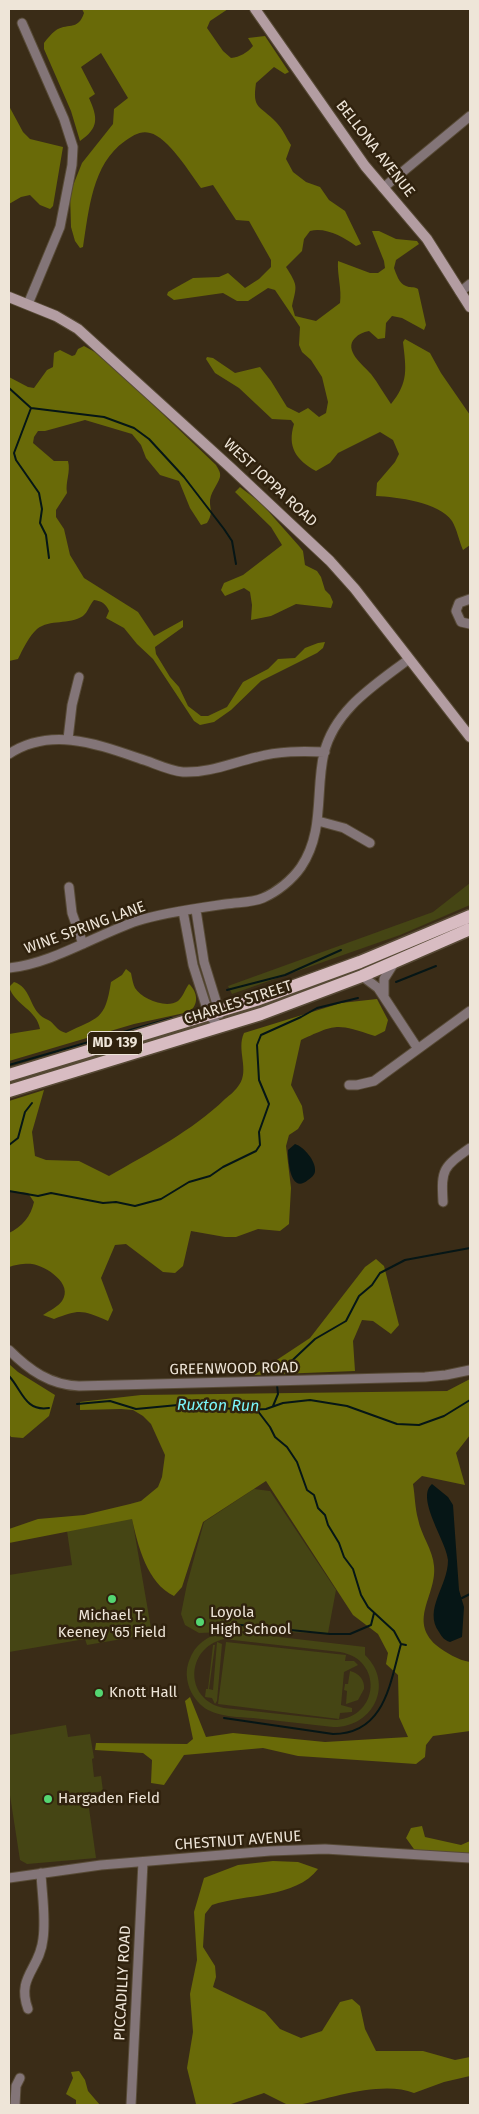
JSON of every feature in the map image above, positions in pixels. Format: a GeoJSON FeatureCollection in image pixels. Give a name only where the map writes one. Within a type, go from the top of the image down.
{"type":"FeatureCollection","features":[{"type":"Feature","properties":{"kind":"main road","name":"CHARLES STREET"},"geometry":{"type":"LineString","coordinates":[[9,1075],[215,1014],[298,985],[470,916]]}},
{"type":"Feature","properties":{"kind":"main road","name":"CHARLES STREET"},"geometry":{"type":"LineString","coordinates":[[9,1091],[220,1027],[311,996],[470,929]]}},
{"type":"Feature","properties":{"kind":"street","name":"BELLONA AVENUE"},"geometry":{"type":"LineString","coordinates":[[255,9],[341,132],[383,188],[427,239],[470,307]]}},
{"type":"Feature","properties":{"kind":"street"},"geometry":{"type":"LineString","coordinates":[[22,23],[64,119],[73,148],[72,165],[60,227],[28,304]]}},
{"type":"Feature","properties":{"kind":"street"},"geometry":{"type":"LineString","coordinates":[[383,188],[470,116]]}},
{"type":"Feature","properties":{"kind":"street"},"geometry":{"type":"LineString","coordinates":[[460,292],[470,284]]}},
{"type":"Feature","properties":{"kind":"street","name":"WEST JOPPA ROAD"},"geometry":{"type":"LineString","coordinates":[[9,297],[66,322],[93,341],[296,528],[350,583],[470,737]]}},
{"type":"Feature","properties":{"kind":"street"},"geometry":{"type":"LineString","coordinates":[[470,599],[459,603],[456,611],[461,622],[470,624]]}},
{"type":"Feature","properties":{"kind":"street","name":"WINE SPRING LANE"},"geometry":{"type":"LineString","coordinates":[[9,968],[30,964],[137,921],[183,911],[251,902],[273,892],[301,867],[314,835],[318,821],[324,752],[339,722],[352,704],[368,689],[408,659]]}},
{"type":"Feature","properties":{"kind":"street"},"geometry":{"type":"LineString","coordinates":[[68,738],[78,677]]}},
{"type":"Feature","properties":{"kind":"street"},"geometry":{"type":"LineString","coordinates":[[9,754],[29,744],[68,738],[101,746],[180,772],[197,772],[223,768],[254,758],[279,753],[324,752]]}},
{"type":"Feature","properties":{"kind":"street"},"geometry":{"type":"LineString","coordinates":[[318,821],[344,828],[370,843]]}},
{"type":"Feature","properties":{"kind":"street"},"geometry":{"type":"LineString","coordinates":[[69,887],[72,914],[83,944]]}},
{"type":"Feature","properties":{"kind":"street"},"geometry":{"type":"LineString","coordinates":[[196,910],[215,1014]]}},
{"type":"Feature","properties":{"kind":"street"},"geometry":{"type":"LineString","coordinates":[[183,911],[193,965],[220,1027]]}},
{"type":"Feature","properties":{"kind":"street"},"geometry":{"type":"LineString","coordinates":[[384,999],[384,979],[394,962]]}},
{"type":"Feature","properties":{"kind":"street"},"geometry":{"type":"LineString","coordinates":[[362,976],[378,988],[418,1049]]}},
{"type":"Feature","properties":{"kind":"street"},"geometry":{"type":"LineString","coordinates":[[349,1085],[374,1081],[470,1011]]}},
{"type":"Feature","properties":{"kind":"street"},"geometry":{"type":"LineString","coordinates":[[443,1202],[443,1173],[449,1164],[470,1148]]}},
{"type":"Feature","properties":{"kind":"street","name":"GREENWOOD ROAD"},"geometry":{"type":"LineString","coordinates":[[9,1350],[30,1369],[49,1380],[59,1384],[74,1386],[425,1378],[446,1376],[470,1370]]}},
{"type":"Feature","properties":{"kind":"street","name":"CHESTNUT AVENUE"},"geometry":{"type":"LineString","coordinates":[[9,1878],[143,1862],[270,1851],[325,1849],[470,1858]]}},
{"type":"Feature","properties":{"kind":"street","name":"PICCADILLY ROAD"},"geometry":{"type":"LineString","coordinates":[[131,2105],[143,1862]]}},
{"type":"Feature","properties":{"kind":"street"},"geometry":{"type":"LineString","coordinates":[[28,2009],[23,1992],[29,1973],[40,1955],[43,1940],[41,1873]]}},
{"type":"Feature","properties":{"kind":"street"},"geometry":{"type":"LineString","coordinates":[[15,2105],[16,2086],[20,2078]]}},
{"type":"Feature","properties":{"kind":"shaded area"},"geometry":{"type":"Polygon","coordinates":[[[82,9],[228,9],[210,21],[207,28],[223,51],[231,58],[243,54],[253,46],[248,38],[265,36],[289,72],[285,74],[274,67],[256,83],[256,103],[278,124],[291,145],[286,159],[293,172],[306,182],[320,187],[329,200],[345,211],[361,244],[356,246],[340,236],[322,230],[310,231],[304,239],[302,251],[286,267],[293,278],[295,286],[292,306],[295,316],[316,321],[340,303],[338,261],[370,273],[378,273],[385,268],[372,231],[379,231],[396,239],[417,241],[419,244],[396,260],[394,268],[401,283],[407,287],[418,289],[426,325],[424,330],[402,318],[392,316],[386,323],[385,338],[378,339],[369,331],[365,332],[355,338],[351,347],[359,362],[371,374],[391,404],[401,389],[405,375],[403,342],[405,339],[430,353],[441,373],[470,415],[470,545],[463,550],[452,521],[438,509],[406,499],[376,496],[377,483],[395,462],[399,454],[393,440],[380,432],[338,453],[330,463],[316,471],[303,462],[295,452],[292,440],[294,424],[291,420],[272,419],[239,388],[215,373],[206,359],[207,357],[213,358],[235,373],[260,367],[287,407],[299,413],[308,408],[319,417],[326,413],[328,402],[322,377],[311,360],[302,352],[299,345],[300,327],[275,290],[268,288],[248,301],[237,301],[223,293],[174,300],[167,295],[168,292],[193,278],[219,277],[228,273],[245,288],[259,279],[271,267],[271,260],[249,221],[236,220],[213,185],[201,188],[178,156],[164,141],[147,132],[140,133],[128,139],[114,151],[105,162],[94,189],[83,247],[80,248],[75,241],[71,227],[70,193],[82,163],[113,124],[114,109],[128,98],[101,53],[81,67],[95,94],[89,98],[94,111],[95,122],[91,132],[80,141],[71,111],[44,49],[44,43],[59,28],[78,23],[84,13],[82,9]]]}},
{"type":"Feature","properties":{"kind":"shaded area"},"geometry":{"type":"Polygon","coordinates":[[[9,106],[23,132],[30,139],[63,147],[53,206],[50,209],[40,205],[30,195],[21,197],[9,204],[9,106]]]}},
{"type":"Feature","properties":{"kind":"shaded area"},"geometry":{"type":"Polygon","coordinates":[[[84,346],[102,356],[216,465],[220,472],[219,480],[210,500],[210,518],[207,523],[201,525],[190,508],[179,481],[160,475],[146,458],[141,445],[132,434],[85,420],[45,431],[38,431],[34,437],[33,443],[54,461],[68,461],[67,493],[56,510],[56,517],[64,529],[70,555],[84,578],[138,612],[154,636],[183,620],[183,627],[155,647],[156,654],[170,677],[179,687],[188,706],[201,716],[208,716],[227,707],[243,682],[268,669],[278,659],[295,658],[305,648],[325,642],[323,648],[317,653],[261,681],[231,710],[214,722],[200,725],[194,721],[153,659],[124,628],[106,618],[109,611],[99,601],[94,600],[85,614],[78,619],[48,624],[37,629],[18,659],[9,661],[9,377],[28,387],[34,388],[47,370],[53,367],[54,353],[60,350],[72,356],[75,355],[78,349],[84,346]]]}},
{"type":"Feature","properties":{"kind":"shaded area"},"geometry":{"type":"Polygon","coordinates":[[[240,487],[261,503],[303,551],[305,565],[317,571],[325,590],[330,595],[333,602],[331,608],[296,604],[271,616],[251,620],[252,605],[250,592],[244,588],[225,596],[221,590],[224,583],[243,575],[282,545],[271,527],[235,492],[240,487]]]}},
{"type":"Feature","properties":{"kind":"shaded area"},"geometry":{"type":"Polygon","coordinates":[[[470,883],[470,905],[400,935],[232,994],[228,986],[433,912],[470,883]]]}},
{"type":"Feature","properties":{"kind":"shaded area"},"geometry":{"type":"Polygon","coordinates":[[[126,969],[131,973],[134,986],[138,992],[155,1002],[167,1004],[178,1001],[189,984],[196,995],[194,1006],[189,1012],[134,1024],[9,1061],[9,1034],[40,1029],[35,1017],[12,993],[9,987],[14,982],[23,988],[36,1011],[42,1017],[66,1033],[93,1020],[103,1011],[109,995],[111,982],[122,975],[126,969]]]}},
{"type":"Feature","properties":{"kind":"shaded area"},"geometry":{"type":"Polygon","coordinates":[[[377,999],[388,1020],[385,1031],[375,1036],[352,1029],[337,1027],[301,1040],[291,1085],[302,1106],[304,1119],[298,1129],[289,1135],[286,1146],[291,1188],[289,1224],[280,1231],[258,1229],[236,1237],[191,1231],[183,1266],[175,1273],[163,1272],[126,1244],[115,1245],[101,1278],[113,1310],[108,1321],[81,1312],[54,1319],[43,1315],[62,1301],[65,1295],[61,1282],[51,1272],[38,1265],[27,1264],[9,1267],[9,1233],[18,1228],[25,1220],[31,1212],[34,1202],[28,1193],[9,1191],[9,1101],[44,1090],[32,1132],[35,1156],[46,1160],[79,1161],[109,1176],[155,1150],[199,1121],[235,1091],[242,1079],[243,1073],[241,1046],[244,1033],[341,1003],[377,999]]]}},
{"type":"Feature","properties":{"kind":"shaded area"},"geometry":{"type":"Polygon","coordinates":[[[295,1144],[309,1155],[315,1167],[314,1175],[302,1183],[297,1183],[291,1174],[288,1150],[295,1144]]]}},
{"type":"Feature","properties":{"kind":"shaded area"},"geometry":{"type":"Polygon","coordinates":[[[376,1259],[384,1266],[399,1325],[391,1334],[373,1321],[362,1320],[353,1341],[355,1371],[254,1375],[310,1338],[365,1267],[376,1259]]]}},
{"type":"Feature","properties":{"kind":"shaded area"},"geometry":{"type":"Polygon","coordinates":[[[9,1364],[18,1372],[55,1395],[49,1416],[23,1438],[11,1437],[9,1434],[9,1364]]]}},
{"type":"Feature","properties":{"kind":"shaded area"},"geometry":{"type":"Polygon","coordinates":[[[470,1379],[470,1435],[456,1453],[465,1485],[422,1476],[413,1484],[416,1511],[432,1554],[434,1566],[434,1577],[426,1607],[424,1626],[428,1636],[436,1645],[452,1656],[470,1662],[470,1731],[433,1736],[426,1745],[425,1757],[416,1764],[298,1756],[263,1748],[184,1755],[164,1785],[151,1783],[152,1760],[143,1753],[95,1750],[96,1743],[187,1744],[193,1739],[185,1701],[190,1697],[206,1737],[233,1733],[325,1742],[408,1737],[399,1717],[398,1675],[386,1664],[388,1653],[378,1634],[353,1615],[266,1481],[203,1522],[182,1587],[174,1596],[165,1590],[150,1573],[137,1541],[132,1519],[9,1543],[9,1529],[38,1519],[84,1515],[141,1501],[158,1487],[162,1477],[165,1455],[151,1424],[133,1410],[80,1410],[80,1402],[141,1395],[447,1391],[470,1379]]]}},
{"type":"Feature","properties":{"kind":"shaded area"},"geometry":{"type":"Polygon","coordinates":[[[432,1484],[448,1497],[453,1505],[459,1590],[464,1607],[462,1637],[450,1642],[443,1638],[439,1632],[434,1615],[448,1560],[429,1509],[427,1499],[428,1491],[432,1484]]]}},
{"type":"Feature","properties":{"kind":"shaded area"},"geometry":{"type":"Polygon","coordinates":[[[254,1489],[270,1491],[336,1590],[328,1633],[228,1631],[365,1647],[365,1655],[374,1666],[379,1691],[369,1712],[359,1720],[347,1725],[333,1727],[219,1714],[208,1710],[197,1701],[188,1682],[187,1668],[189,1661],[198,1645],[212,1636],[224,1632],[199,1633],[185,1625],[181,1614],[204,1522],[254,1489]],[[224,1639],[211,1644],[202,1652],[196,1663],[194,1674],[196,1685],[202,1695],[211,1703],[224,1708],[336,1720],[351,1717],[361,1709],[368,1699],[371,1688],[369,1676],[364,1665],[354,1657],[340,1652],[224,1639]]]}},
{"type":"Feature","properties":{"kind":"shaded area"},"geometry":{"type":"Polygon","coordinates":[[[132,1518],[152,1634],[87,1645],[85,1639],[9,1652],[9,1575],[72,1565],[67,1531],[132,1518]]]}},
{"type":"Feature","properties":{"kind":"shaded area"},"geometry":{"type":"Polygon","coordinates":[[[217,1642],[222,1644],[217,1701],[215,1704],[212,1698],[205,1697],[206,1689],[208,1689],[213,1645],[215,1645],[209,1689],[213,1690],[217,1642]]]}},
{"type":"Feature","properties":{"kind":"shaded area"},"geometry":{"type":"Polygon","coordinates":[[[226,1642],[346,1655],[345,1661],[354,1661],[358,1665],[344,1672],[341,1705],[352,1708],[352,1712],[340,1713],[339,1719],[218,1704],[226,1642]]]}},
{"type":"Feature","properties":{"kind":"shaded area"},"geometry":{"type":"Polygon","coordinates":[[[350,1671],[361,1677],[364,1689],[358,1700],[346,1704],[347,1691],[344,1690],[345,1684],[348,1684],[350,1671]]]}},
{"type":"Feature","properties":{"kind":"shaded area","name":"Hargaden Field"},"geometry":{"type":"Polygon","coordinates":[[[66,1725],[68,1737],[90,1734],[94,1758],[92,1759],[94,1777],[101,1776],[103,1791],[87,1794],[96,1858],[27,1864],[20,1860],[9,1789],[9,1735],[66,1725]]]}},
{"type":"Feature","properties":{"kind":"shaded area"},"geometry":{"type":"Polygon","coordinates":[[[422,1826],[425,1837],[461,1845],[470,1841],[470,1855],[416,1852],[406,1838],[411,1828],[422,1826]]]}},
{"type":"Feature","properties":{"kind":"shaded area"},"geometry":{"type":"Polygon","coordinates":[[[273,1861],[298,1862],[318,1869],[297,1885],[283,1890],[212,1905],[205,1914],[203,1947],[215,1966],[216,1977],[213,1987],[265,2012],[280,2029],[301,2038],[322,2031],[340,2002],[352,1999],[360,2006],[365,2029],[376,2051],[423,2051],[455,2060],[470,2057],[470,2076],[444,2082],[414,2093],[401,2089],[372,2089],[298,2105],[286,2104],[264,2093],[231,2104],[196,2104],[187,2068],[193,2032],[190,1994],[197,1960],[194,1912],[204,1878],[238,1865],[273,1861]]]}},
{"type":"Feature","properties":{"kind":"shaded area"},"geometry":{"type":"Polygon","coordinates":[[[79,2071],[85,2080],[88,2091],[100,2105],[76,2105],[76,2100],[66,2094],[73,2078],[71,2072],[79,2071]]]}},
{"type":"Feature","properties":{"kind":"waterway"},"geometry":{"type":"LineString","coordinates":[[9,388],[31,408],[104,417],[134,428],[149,439],[184,477],[224,529],[232,541],[236,564]]}},
{"type":"Feature","properties":{"kind":"waterway"},"geometry":{"type":"LineString","coordinates":[[31,408],[14,453],[16,460],[39,493],[42,509],[40,523],[46,535],[49,558]]}},
{"type":"Feature","properties":{"kind":"waterway"},"geometry":{"type":"LineString","coordinates":[[227,990],[285,975],[341,950]]}},
{"type":"Feature","properties":{"kind":"waterway"},"geometry":{"type":"LineString","coordinates":[[396,982],[436,966]]}},
{"type":"Feature","properties":{"kind":"waterway"},"geometry":{"type":"LineString","coordinates":[[9,1191],[38,1196],[51,1193],[103,1203],[116,1202],[135,1206],[161,1199],[189,1182],[210,1176],[223,1167],[256,1151],[260,1145],[259,1132],[269,1104],[259,1080],[257,1045],[261,1035],[317,1008],[358,998]]}},
{"type":"Feature","properties":{"kind":"waterway"},"geometry":{"type":"LineString","coordinates":[[9,1065],[172,1018]]}},
{"type":"Feature","properties":{"kind":"waterway"},"geometry":{"type":"LineString","coordinates":[[9,1145],[18,1138],[25,1112],[32,1103]]}},
{"type":"Feature","properties":{"kind":"waterway"},"geometry":{"type":"LineString","coordinates":[[281,1371],[315,1339],[346,1321],[359,1296],[372,1285],[380,1273],[405,1260],[470,1248]]}},
{"type":"Feature","properties":{"kind":"waterway","name":"Ruxton Run"},"geometry":{"type":"LineString","coordinates":[[9,1376],[29,1403],[34,1407],[49,1408]]}},
{"type":"Feature","properties":{"kind":"waterway"},"geometry":{"type":"LineString","coordinates":[[273,1406],[278,1394],[277,1385]]}},
{"type":"Feature","properties":{"kind":"waterway","name":"Ruxton Run"},"geometry":{"type":"LineString","coordinates":[[77,1404],[110,1401],[136,1409],[178,1405],[249,1410],[266,1409],[283,1403],[310,1400],[347,1406],[397,1424],[419,1425],[444,1416],[470,1400]]}},
{"type":"Feature","properties":{"kind":"waterway"},"geometry":{"type":"LineString","coordinates":[[257,1410],[275,1437],[287,1447],[297,1462],[307,1490],[314,1495],[318,1508],[325,1515],[344,1557],[353,1569],[361,1595],[368,1607],[394,1631],[401,1644],[406,1645]]}},
{"type":"Feature","properties":{"kind":"waterway"},"geometry":{"type":"LineString","coordinates":[[462,1598],[470,1594]]}},
{"type":"Feature","properties":{"kind":"waterway"},"geometry":{"type":"LineString","coordinates":[[231,1624],[330,1634],[350,1634],[371,1625],[374,1613]]}},
{"type":"Feature","properties":{"kind":"waterway"},"geometry":{"type":"LineString","coordinates":[[224,1718],[333,1734],[350,1732],[364,1725],[374,1716],[382,1704],[393,1675],[401,1644]]}},
{"type":"Feature","properties":{"kind":"place","name":"Michael T. Keeney '65 Field"},"geometry":{"type":"Point","coordinates":[112,1599]}},
{"type":"Feature","properties":{"kind":"place","name":"Loyola High School"},"geometry":{"type":"Point","coordinates":[200,1622]}},
{"type":"Feature","properties":{"kind":"place","name":"Knott Hall"},"geometry":{"type":"Point","coordinates":[99,1693]}},
{"type":"Feature","properties":{"kind":"place","name":"Hargaden Field"},"geometry":{"type":"Point","coordinates":[48,1799]}}]}
